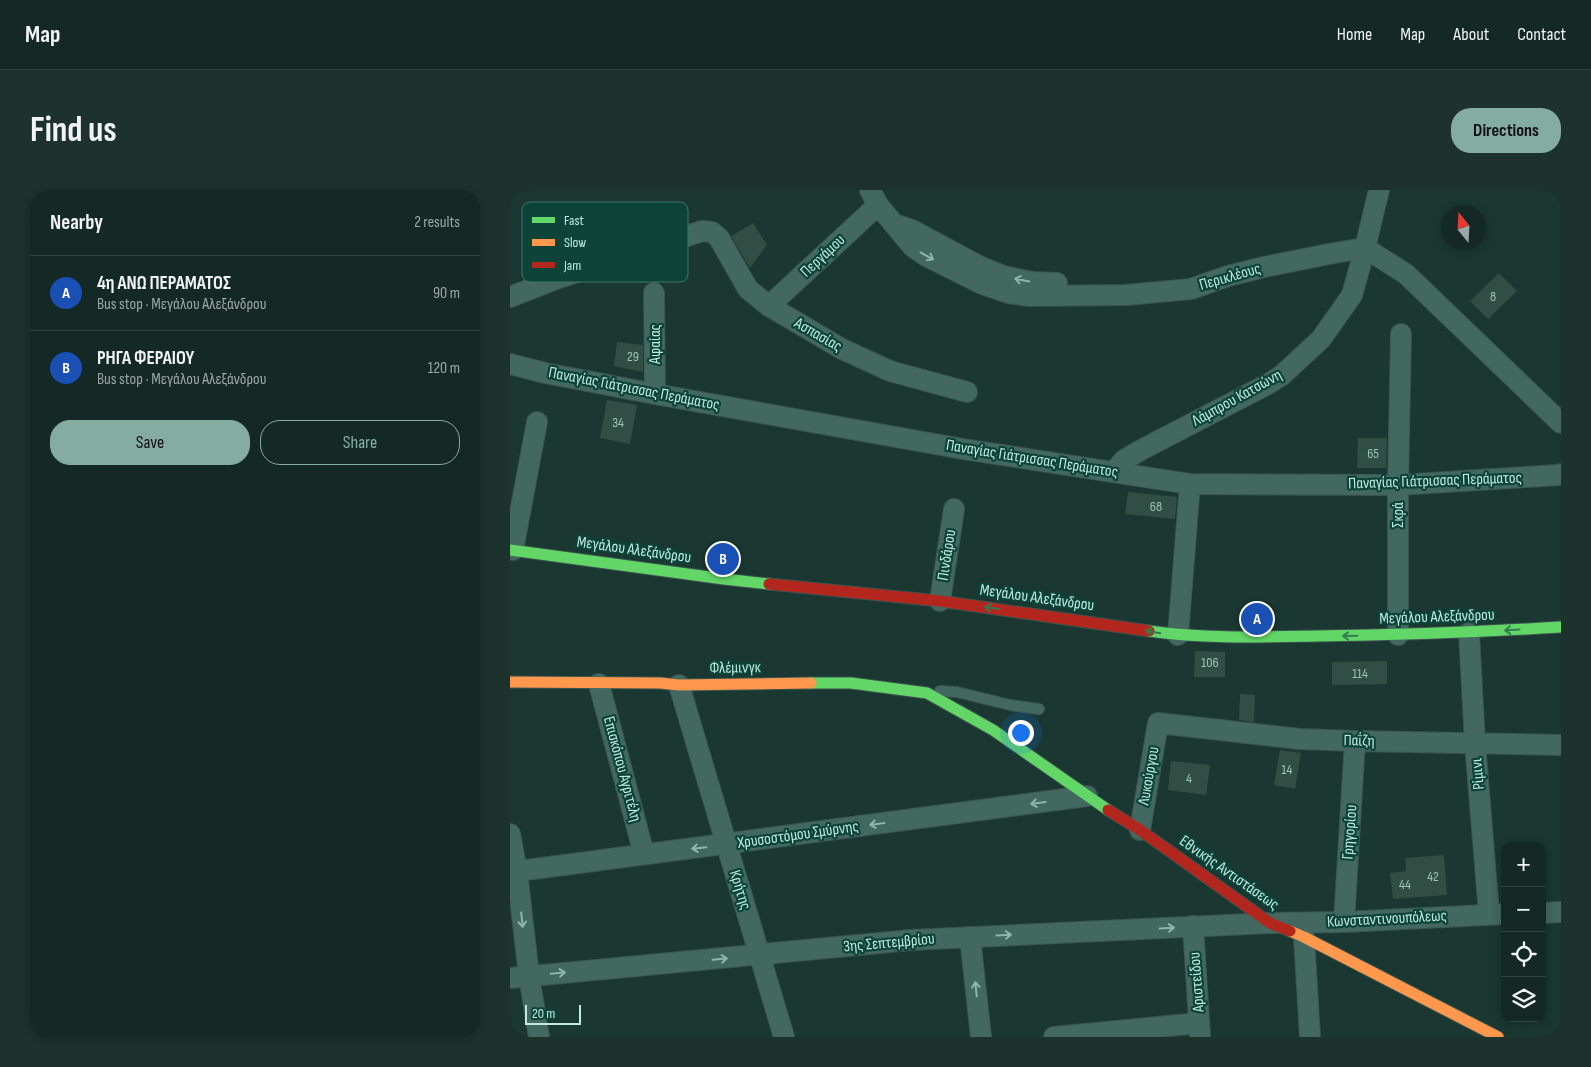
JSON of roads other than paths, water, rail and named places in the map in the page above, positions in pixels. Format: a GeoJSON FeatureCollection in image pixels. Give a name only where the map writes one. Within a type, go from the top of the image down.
{"type":"FeatureCollection","features":[{"type":"Feature","properties":{"kind":"street","name":"Λάμπρου Κατσώνη"},"geometry":{"type":"LineString","coordinates":[[1114,472],[1124,460],[1140,450],[1281,376],[1321,339],[1352,295],[1366,248],[1379,190]]}},
{"type":"Feature","properties":{"kind":"street","name":"Περικλέους"},"geometry":{"type":"LineString","coordinates":[[874,198],[913,247],[926,256],[982,284],[1009,293],[1029,296],[1095,296],[1159,293],[1191,289],[1228,276],[1334,252],[1366,248]]}},
{"type":"Feature","properties":{"kind":"street","name":"Περγάμου"},"geometry":{"type":"LineString","coordinates":[[769,306],[874,198]]}},
{"type":"Feature","properties":{"kind":"street","name":"Ασπασίας"},"geometry":{"type":"LineString","coordinates":[[688,236],[702,231],[712,232],[719,238],[748,288],[769,306],[842,349],[890,371],[967,392]]}},
{"type":"Feature","properties":{"kind":"street"},"geometry":{"type":"LineString","coordinates":[[1366,248],[1406,274],[1561,424]]}},
{"type":"Feature","properties":{"kind":"street","name":"Ασπασίας"},"geometry":{"type":"LineString","coordinates":[[510,298],[549,282]]}},
{"type":"Feature","properties":{"kind":"street","name":"Αφαίας"},"geometry":{"type":"LineString","coordinates":[[654,293],[655,394]]}},
{"type":"Feature","properties":{"kind":"street","name":"Σκρά"},"geometry":{"type":"LineString","coordinates":[[1398,635],[1401,334]]}},
{"type":"Feature","properties":{"kind":"street","name":"Παναγίας Γιάτρισσας Περάματος"},"geometry":{"type":"LineString","coordinates":[[510,364],[545,373],[655,394],[963,449],[1190,484],[1398,486],[1561,474]]}},
{"type":"Feature","properties":{"kind":"street"},"geometry":{"type":"LineString","coordinates":[[512,550],[536,422]]}},
{"type":"Feature","properties":{"kind":"street"},"geometry":{"type":"LineString","coordinates":[[1178,635],[1190,484]]}},
{"type":"Feature","properties":{"kind":"street","name":"Πινδάρου"},"geometry":{"type":"LineString","coordinates":[[940,601],[954,508]]}},
{"type":"Feature","properties":{"kind":"street","name":"Μεγάλου Αλεξάνδρου"},"geometry":{"type":"LineString","coordinates":[[512,550],[724,579],[940,601],[1178,635],[1258,637],[1398,635],[1561,627]]}},
{"type":"Feature","properties":{"kind":"street","name":"Ρίμινι"},"geometry":{"type":"LineString","coordinates":[[1469,633],[1475,742],[1497,914]]}},
{"type":"Feature","properties":{"kind":"street","name":"Φλέμινγκ"},"geometry":{"type":"LineString","coordinates":[[510,682],[660,683],[679,685],[852,683],[927,693],[956,708]]}},
{"type":"Feature","properties":{"kind":"street","name":"Επισκόπου Αγριτέλη"},"geometry":{"type":"LineString","coordinates":[[599,684],[644,854]]}},
{"type":"Feature","properties":{"kind":"street","name":"Κρήτης"},"geometry":{"type":"LineString","coordinates":[[679,685],[784,1037]]}},
{"type":"Feature","properties":{"kind":"street","name":"Εθνικής Αντιστάσεως"},"geometry":{"type":"LineString","coordinates":[[956,708],[993,730],[1087,796],[1140,830],[1270,923],[1304,937],[1498,1037]]}},
{"type":"Feature","properties":{"kind":"street","name":"Παΐζη"},"geometry":{"type":"LineString","coordinates":[[1158,723],[1300,739],[1561,744]]}},
{"type":"Feature","properties":{"kind":"street","name":"Λυκούργου"},"geometry":{"type":"LineString","coordinates":[[1140,830],[1158,723]]}},
{"type":"Feature","properties":{"kind":"street","name":"Γρηγορίου"},"geometry":{"type":"LineString","coordinates":[[1344,922],[1355,741]]}},
{"type":"Feature","properties":{"kind":"street","name":"Χρυσοστόμου Σμύρνης"},"geometry":{"type":"LineString","coordinates":[[513,872],[1087,796]]}},
{"type":"Feature","properties":{"kind":"street"},"geometry":{"type":"LineString","coordinates":[[510,834],[519,977],[539,1037]]}},
{"type":"Feature","properties":{"kind":"street"},"geometry":{"type":"LineString","coordinates":[[1546,913],[1561,912]]}},
{"type":"Feature","properties":{"kind":"street","name":"Κωνσταντινουπόλεως"},"geometry":{"type":"LineString","coordinates":[[1270,923],[1344,922],[1497,914]]}},
{"type":"Feature","properties":{"kind":"street","name":"3ης Σεπτεμβρίου"},"geometry":{"type":"LineString","coordinates":[[519,977],[911,940],[1270,923]]}},
{"type":"Feature","properties":{"kind":"street","name":"Αριστείδου"},"geometry":{"type":"LineString","coordinates":[[1194,926],[1200,1030]]}},
{"type":"Feature","properties":{"kind":"street"},"geometry":{"type":"LineString","coordinates":[[970,937],[981,1037]]}},
{"type":"Feature","properties":{"kind":"street"},"geometry":{"type":"LineString","coordinates":[[1304,937],[1310,1037]]}},
{"type":"Feature","properties":{"kind":"street"},"geometry":{"type":"LineString","coordinates":[[1054,1037],[1200,1030]]}},
{"type":"Feature","properties":{"kind":"lane"},"geometry":{"type":"LineString","coordinates":[[927,693],[940,690],[957,692],[1010,705],[1039,709]]}},
{"type":"Feature","properties":{"kind":"place","name":"ΡΗΓΑ ΦΕΡΑΙΟΥ"},"geometry":{"type":"Point","coordinates":[723,559]}},
{"type":"Feature","properties":{"kind":"place","name":"4η ΑΝΩ ΠΕΡΑΜΑΤΟΣ"},"geometry":{"type":"Point","coordinates":[1257,619]}}]}
